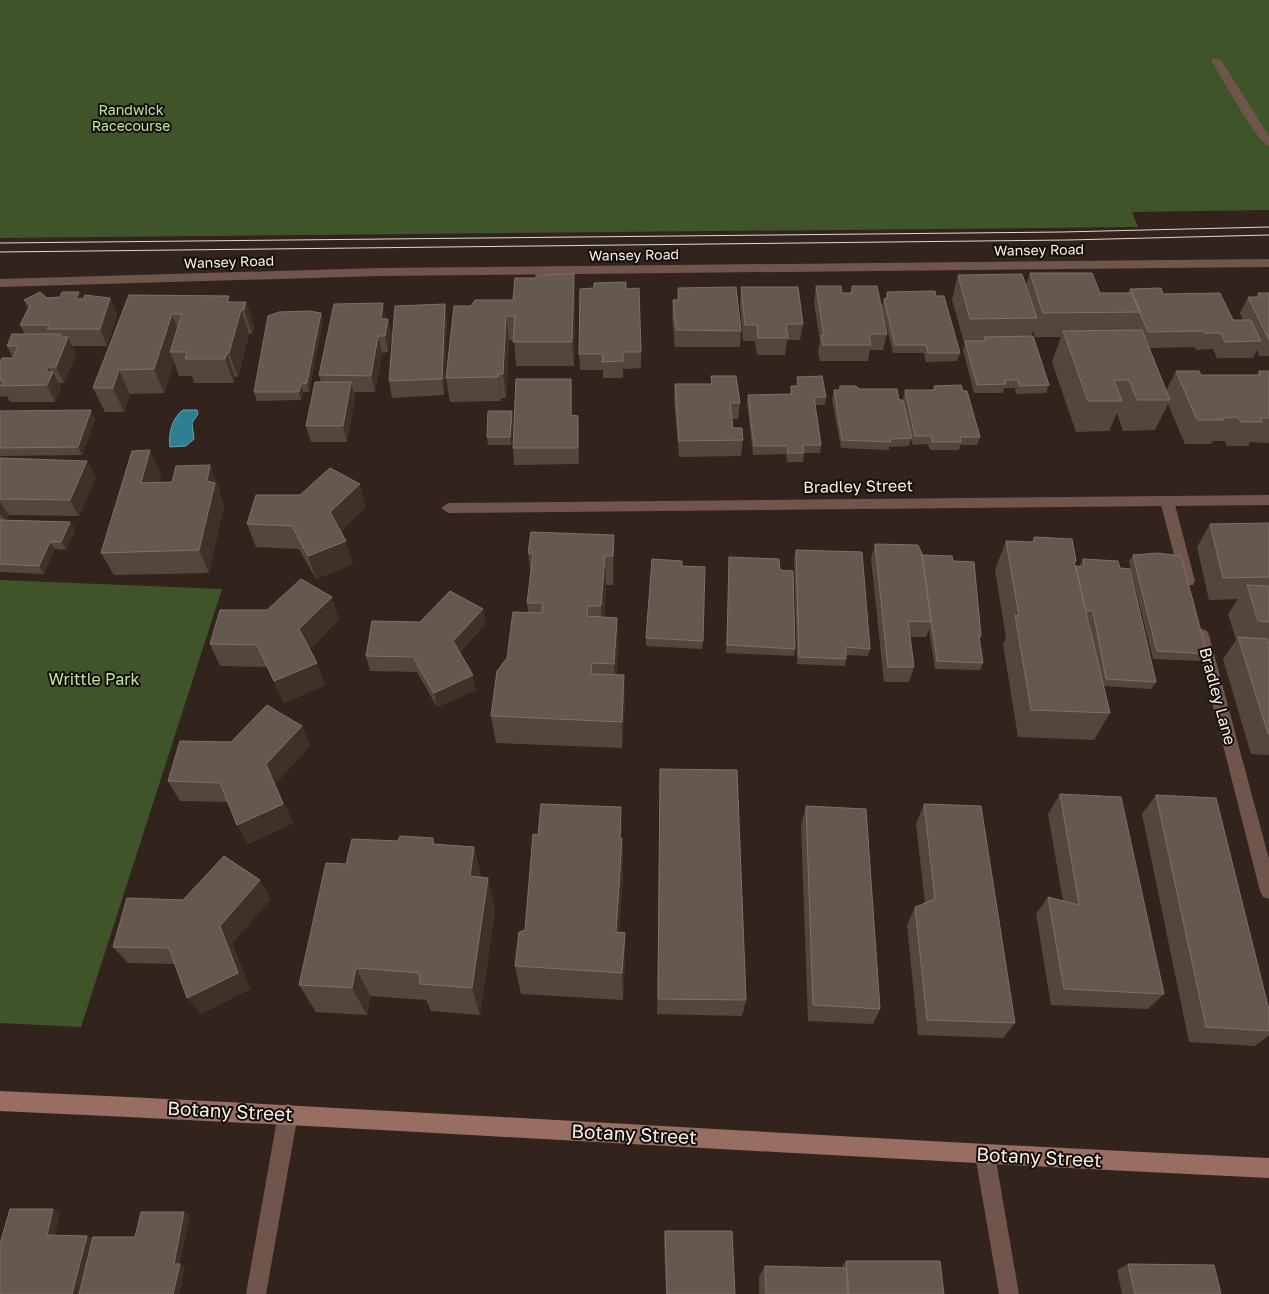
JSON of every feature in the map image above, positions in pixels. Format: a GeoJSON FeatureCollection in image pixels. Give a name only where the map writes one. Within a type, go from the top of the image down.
{"type":"FeatureCollection","features":[{"type":"Feature","properties":{"kind":"street"},"geometry":{"type":"LineString","coordinates":[[1216,60],[1259,130],[1269,142]]}},
{"type":"Feature","properties":{"kind":"street","name":"Wansey Road"},"geometry":{"type":"LineString","coordinates":[[0,283],[379,272],[1269,263]]}},
{"type":"Feature","properties":{"kind":"street","name":"Bradley Street"},"geometry":{"type":"LineString","coordinates":[[448,508],[1269,500]]}},
{"type":"Feature","properties":{"kind":"street"},"geometry":{"type":"LineString","coordinates":[[1167,501],[1191,593]]}},
{"type":"Feature","properties":{"kind":"street","name":"Bradley Lane"},"geometry":{"type":"LineString","coordinates":[[1199,622],[1269,891]]}},
{"type":"Feature","properties":{"kind":"street","name":"Botany Street"},"geometry":{"type":"LineString","coordinates":[[0,1101],[288,1114],[985,1155],[1269,1168]]}},
{"type":"Feature","properties":{"kind":"street"},"geometry":{"type":"LineString","coordinates":[[256,1294],[288,1114]]}},
{"type":"Feature","properties":{"kind":"street"},"geometry":{"type":"LineString","coordinates":[[985,1155],[1009,1294]]}},
{"type":"Feature","properties":{"kind":"green space","name":"Randwick Racecourse"},"geometry":{"type":"Polygon","coordinates":[[[0,0],[1269,0],[1269,210],[1132,212],[1138,227],[0,238],[0,0]]]}},
{"type":"Feature","properties":{"kind":"green space","name":"Writtle Park"},"geometry":{"type":"Polygon","coordinates":[[[0,580],[222,589],[81,1027],[0,1023],[0,580]]]}},
{"type":"Feature","properties":{"kind":"water"},"geometry":{"type":"Polygon","coordinates":[[[183,410],[197,410],[198,414],[192,423],[194,439],[186,446],[170,447],[172,427],[176,417],[183,410]]]}},
{"type":"Feature","properties":{"kind":"building"},"geometry":{"type":"Polygon","coordinates":[[[1030,273],[1092,273],[1100,293],[1132,293],[1141,312],[1043,313],[1030,273]]]}},
{"type":"Feature","properties":{"kind":"building"},"geometry":{"type":"Polygon","coordinates":[[[574,274],[572,342],[513,342],[515,316],[506,316],[503,374],[498,374],[498,377],[446,378],[454,306],[471,306],[475,300],[513,300],[515,278],[536,278],[536,275],[574,274]]]}},
{"type":"Feature","properties":{"kind":"building"},"geometry":{"type":"Polygon","coordinates":[[[1022,274],[1037,318],[970,319],[958,275],[1022,274]]]}},
{"type":"Feature","properties":{"kind":"building"},"geometry":{"type":"Polygon","coordinates":[[[626,282],[626,289],[639,288],[641,352],[623,352],[623,361],[602,362],[603,354],[579,354],[580,289],[594,288],[594,283],[626,282]]]}},
{"type":"Feature","properties":{"kind":"building"},"geometry":{"type":"Polygon","coordinates":[[[816,286],[841,286],[842,293],[852,293],[852,286],[877,286],[887,334],[869,334],[871,345],[823,345],[821,335],[824,336],[816,286]]]}},
{"type":"Feature","properties":{"kind":"building"},"geometry":{"type":"Polygon","coordinates":[[[736,287],[741,331],[676,330],[673,300],[679,300],[678,288],[736,287]]]}},
{"type":"Feature","properties":{"kind":"building"},"geometry":{"type":"Polygon","coordinates":[[[741,287],[798,287],[803,324],[786,324],[788,338],[758,338],[757,325],[745,325],[741,287]]]}},
{"type":"Feature","properties":{"kind":"building"},"geometry":{"type":"Polygon","coordinates":[[[1161,288],[1163,294],[1220,293],[1233,320],[1251,320],[1261,341],[1225,342],[1221,333],[1204,333],[1203,331],[1148,332],[1130,289],[1161,288]]]}},
{"type":"Feature","properties":{"kind":"building"},"geometry":{"type":"Polygon","coordinates":[[[935,291],[936,296],[944,296],[960,353],[928,353],[926,345],[895,345],[884,299],[888,298],[887,292],[935,291]]]}},
{"type":"Feature","properties":{"kind":"building"},"geometry":{"type":"Polygon","coordinates":[[[40,292],[47,298],[60,297],[62,292],[79,292],[76,299],[83,299],[85,295],[110,298],[100,329],[47,329],[49,325],[20,325],[30,305],[24,300],[40,292]]]}},
{"type":"Feature","properties":{"kind":"building"},"geometry":{"type":"Polygon","coordinates":[[[1258,293],[1269,293],[1269,340],[1248,297],[1260,297],[1258,293]]]}},
{"type":"Feature","properties":{"kind":"building"},"geometry":{"type":"Polygon","coordinates":[[[129,295],[229,296],[227,302],[246,302],[244,310],[241,310],[229,353],[227,353],[225,359],[185,359],[187,352],[170,352],[182,314],[172,314],[154,369],[119,370],[113,388],[93,388],[129,295]]]}},
{"type":"Feature","properties":{"kind":"building"},"geometry":{"type":"Polygon","coordinates":[[[383,303],[381,319],[388,319],[385,336],[378,336],[371,376],[319,375],[334,304],[383,303]]]}},
{"type":"Feature","properties":{"kind":"building"},"geometry":{"type":"Polygon","coordinates":[[[445,304],[442,379],[389,381],[395,306],[445,304]]]}},
{"type":"Feature","properties":{"kind":"building"},"geometry":{"type":"Polygon","coordinates":[[[309,311],[321,313],[307,383],[301,384],[299,392],[254,392],[268,316],[279,312],[309,311]]]}},
{"type":"Feature","properties":{"kind":"building"},"geometry":{"type":"Polygon","coordinates":[[[1142,330],[1170,400],[1137,400],[1129,380],[1114,380],[1122,401],[1088,401],[1063,331],[1142,330]]]}},
{"type":"Feature","properties":{"kind":"building"},"geometry":{"type":"Polygon","coordinates":[[[12,334],[61,334],[60,337],[68,337],[56,367],[48,367],[46,372],[53,372],[47,385],[1,386],[4,380],[0,380],[0,362],[2,358],[13,358],[18,346],[7,346],[12,334]]]}},
{"type":"Feature","properties":{"kind":"building"},"geometry":{"type":"Polygon","coordinates":[[[1033,336],[1049,385],[1019,386],[1018,380],[1005,380],[1006,384],[977,385],[965,341],[985,341],[984,337],[1033,336]]]}},
{"type":"Feature","properties":{"kind":"building"},"geometry":{"type":"Polygon","coordinates":[[[1176,371],[1199,371],[1201,375],[1260,375],[1259,371],[1269,371],[1269,418],[1260,418],[1262,422],[1241,422],[1238,417],[1223,418],[1224,420],[1197,420],[1176,371]]]}},
{"type":"Feature","properties":{"kind":"building"},"geometry":{"type":"Polygon","coordinates":[[[711,376],[736,376],[740,403],[730,403],[733,428],[742,428],[743,440],[679,441],[675,384],[712,384],[711,376]]]}},
{"type":"Feature","properties":{"kind":"building"},"geometry":{"type":"Polygon","coordinates":[[[822,376],[826,397],[814,397],[821,445],[803,445],[804,453],[788,453],[787,446],[754,446],[748,395],[792,394],[791,386],[799,386],[797,377],[822,376]]]}},
{"type":"Feature","properties":{"kind":"building"},"geometry":{"type":"Polygon","coordinates":[[[516,379],[571,379],[571,415],[578,416],[578,448],[513,448],[516,379]]]}},
{"type":"Feature","properties":{"kind":"building"},"geometry":{"type":"Polygon","coordinates":[[[315,382],[351,382],[343,426],[306,426],[315,382]]]}},
{"type":"Feature","properties":{"kind":"building"},"geometry":{"type":"Polygon","coordinates":[[[961,385],[963,391],[967,391],[980,437],[960,437],[961,442],[932,442],[931,436],[915,436],[905,390],[935,390],[934,386],[961,385]]]}},
{"type":"Feature","properties":{"kind":"building"},"geometry":{"type":"Polygon","coordinates":[[[840,386],[856,386],[859,389],[897,389],[899,400],[903,400],[912,438],[890,439],[891,442],[842,440],[834,390],[840,390],[840,386]]]}},
{"type":"Feature","properties":{"kind":"building"},"geometry":{"type":"Polygon","coordinates":[[[91,410],[78,447],[0,448],[0,411],[91,410]]]}},
{"type":"Feature","properties":{"kind":"building"},"geometry":{"type":"Polygon","coordinates":[[[488,411],[512,411],[510,437],[487,437],[488,411]]]}},
{"type":"Feature","properties":{"kind":"building"},"geometry":{"type":"Polygon","coordinates":[[[150,450],[141,483],[172,482],[176,466],[210,465],[207,481],[215,483],[199,550],[101,553],[132,451],[150,450]]]}},
{"type":"Feature","properties":{"kind":"building"},"geometry":{"type":"Polygon","coordinates":[[[0,458],[87,461],[70,500],[0,499],[0,458]]]}},
{"type":"Feature","properties":{"kind":"building"},"geometry":{"type":"Polygon","coordinates":[[[330,468],[360,484],[330,512],[346,541],[308,556],[292,526],[247,524],[256,495],[300,495],[330,468]]]}},
{"type":"Feature","properties":{"kind":"building"},"geometry":{"type":"Polygon","coordinates":[[[0,520],[70,522],[61,542],[50,542],[39,566],[0,564],[0,520]]]}},
{"type":"Feature","properties":{"kind":"building"},"geometry":{"type":"Polygon","coordinates":[[[1269,523],[1269,577],[1223,578],[1210,524],[1269,523]]]}},
{"type":"Feature","properties":{"kind":"building"},"geometry":{"type":"Polygon","coordinates":[[[531,532],[614,535],[613,556],[605,556],[601,606],[588,606],[587,616],[617,618],[614,664],[592,663],[591,674],[624,675],[622,722],[491,716],[497,671],[507,658],[513,612],[542,613],[543,603],[527,603],[533,554],[528,553],[531,532]]]}},
{"type":"Feature","properties":{"kind":"building"},"geometry":{"type":"Polygon","coordinates":[[[1034,537],[1072,539],[1076,561],[1074,561],[1110,713],[1031,710],[1015,615],[1019,616],[1006,541],[1034,542],[1034,537]]]}},
{"type":"Feature","properties":{"kind":"building"},"geometry":{"type":"Polygon","coordinates":[[[875,544],[918,545],[922,554],[931,622],[908,621],[914,667],[888,667],[875,544]]]}},
{"type":"Feature","properties":{"kind":"building"},"geometry":{"type":"Polygon","coordinates":[[[796,550],[862,552],[870,649],[846,647],[846,659],[799,657],[796,550]]]}},
{"type":"Feature","properties":{"kind":"building"},"geometry":{"type":"Polygon","coordinates":[[[1158,553],[1181,556],[1207,654],[1157,651],[1133,555],[1158,553]]]}},
{"type":"Feature","properties":{"kind":"building"},"geometry":{"type":"Polygon","coordinates":[[[922,555],[952,556],[953,561],[974,562],[981,636],[979,636],[983,663],[937,661],[922,555]]]}},
{"type":"Feature","properties":{"kind":"building"},"geometry":{"type":"Polygon","coordinates":[[[729,557],[779,559],[780,570],[793,571],[795,649],[727,645],[729,557]]]}},
{"type":"Feature","properties":{"kind":"building"},"geometry":{"type":"Polygon","coordinates":[[[652,559],[682,561],[682,566],[705,567],[703,641],[646,638],[652,559]]]}},
{"type":"Feature","properties":{"kind":"building"},"geometry":{"type":"Polygon","coordinates":[[[1083,559],[1118,561],[1120,568],[1130,569],[1156,682],[1106,679],[1093,611],[1086,611],[1077,572],[1076,566],[1084,567],[1083,559]]]}},
{"type":"Feature","properties":{"kind":"building"},"geometry":{"type":"Polygon","coordinates":[[[301,579],[332,597],[299,629],[317,663],[274,681],[257,645],[210,644],[220,610],[267,610],[301,579]]]}},
{"type":"Feature","properties":{"kind":"building"},"geometry":{"type":"Polygon","coordinates":[[[1247,585],[1269,586],[1269,622],[1258,621],[1247,585]]]}},
{"type":"Feature","properties":{"kind":"building"},"geometry":{"type":"Polygon","coordinates":[[[450,591],[483,609],[453,641],[473,675],[434,693],[413,657],[366,656],[372,621],[420,622],[450,591]]]}},
{"type":"Feature","properties":{"kind":"building"},"geometry":{"type":"Polygon","coordinates":[[[1238,637],[1267,639],[1269,643],[1269,734],[1268,734],[1238,637]]]}},
{"type":"Feature","properties":{"kind":"building"},"geometry":{"type":"Polygon","coordinates":[[[267,705],[302,726],[266,764],[283,804],[237,825],[220,783],[168,781],[180,741],[231,742],[267,705]]]}},
{"type":"Feature","properties":{"kind":"building"},"geometry":{"type":"Polygon","coordinates":[[[660,769],[737,770],[746,1000],[658,999],[660,769]]]}},
{"type":"Feature","properties":{"kind":"building"},"geometry":{"type":"Polygon","coordinates":[[[1060,794],[1121,797],[1164,994],[1064,989],[1048,897],[1079,905],[1060,794]]]}},
{"type":"Feature","properties":{"kind":"building"},"geometry":{"type":"Polygon","coordinates":[[[1156,795],[1216,798],[1269,1010],[1269,1031],[1206,1027],[1156,795]]]}},
{"type":"Feature","properties":{"kind":"building"},"geometry":{"type":"Polygon","coordinates":[[[541,804],[621,807],[620,838],[622,839],[616,932],[625,933],[622,973],[515,966],[519,932],[525,930],[533,834],[538,835],[541,804]]]}},
{"type":"Feature","properties":{"kind":"building"},"geometry":{"type":"Polygon","coordinates":[[[924,804],[981,806],[1015,1023],[927,1020],[915,907],[935,899],[924,804]]]}},
{"type":"Feature","properties":{"kind":"building"},"geometry":{"type":"Polygon","coordinates":[[[806,806],[866,809],[880,1009],[813,1005],[806,806]]]}},
{"type":"Feature","properties":{"kind":"building"},"geometry":{"type":"Polygon","coordinates":[[[400,836],[433,838],[432,844],[474,847],[470,876],[488,878],[472,988],[420,984],[419,973],[356,968],[352,988],[299,985],[326,863],[346,864],[352,839],[398,841],[400,836]]]}},
{"type":"Feature","properties":{"kind":"building"},"geometry":{"type":"Polygon","coordinates":[[[224,856],[260,880],[220,926],[238,973],[187,998],[169,948],[113,947],[127,898],[183,900],[224,856]]]}},
{"type":"Feature","properties":{"kind":"building"},"geometry":{"type":"Polygon","coordinates":[[[10,1209],[53,1209],[47,1235],[87,1236],[72,1294],[0,1294],[0,1244],[10,1209]]]}},
{"type":"Feature","properties":{"kind":"building"},"geometry":{"type":"Polygon","coordinates":[[[141,1212],[184,1212],[174,1264],[180,1264],[173,1294],[79,1294],[93,1237],[135,1237],[141,1212]]]}},
{"type":"Feature","properties":{"kind":"building"},"geometry":{"type":"Polygon","coordinates":[[[665,1231],[732,1231],[735,1294],[667,1294],[665,1231]]]}},
{"type":"Feature","properties":{"kind":"building"},"geometry":{"type":"Polygon","coordinates":[[[846,1261],[940,1261],[944,1294],[849,1294],[846,1261]]]}},
{"type":"Feature","properties":{"kind":"building"},"geometry":{"type":"Polygon","coordinates":[[[1128,1264],[1214,1265],[1221,1294],[1135,1294],[1128,1264]]]}},
{"type":"Feature","properties":{"kind":"building"},"geometry":{"type":"Polygon","coordinates":[[[765,1266],[846,1268],[848,1294],[766,1294],[765,1266]]]}},
{"type":"Feature","properties":{"kind":"tram line"},"geometry":{"type":"LineString","coordinates":[[0,243],[1062,232],[1269,227]]}},
{"type":"Feature","properties":{"kind":"tram line"},"geometry":{"type":"LineString","coordinates":[[0,252],[1068,240],[1269,235]]}}]}
